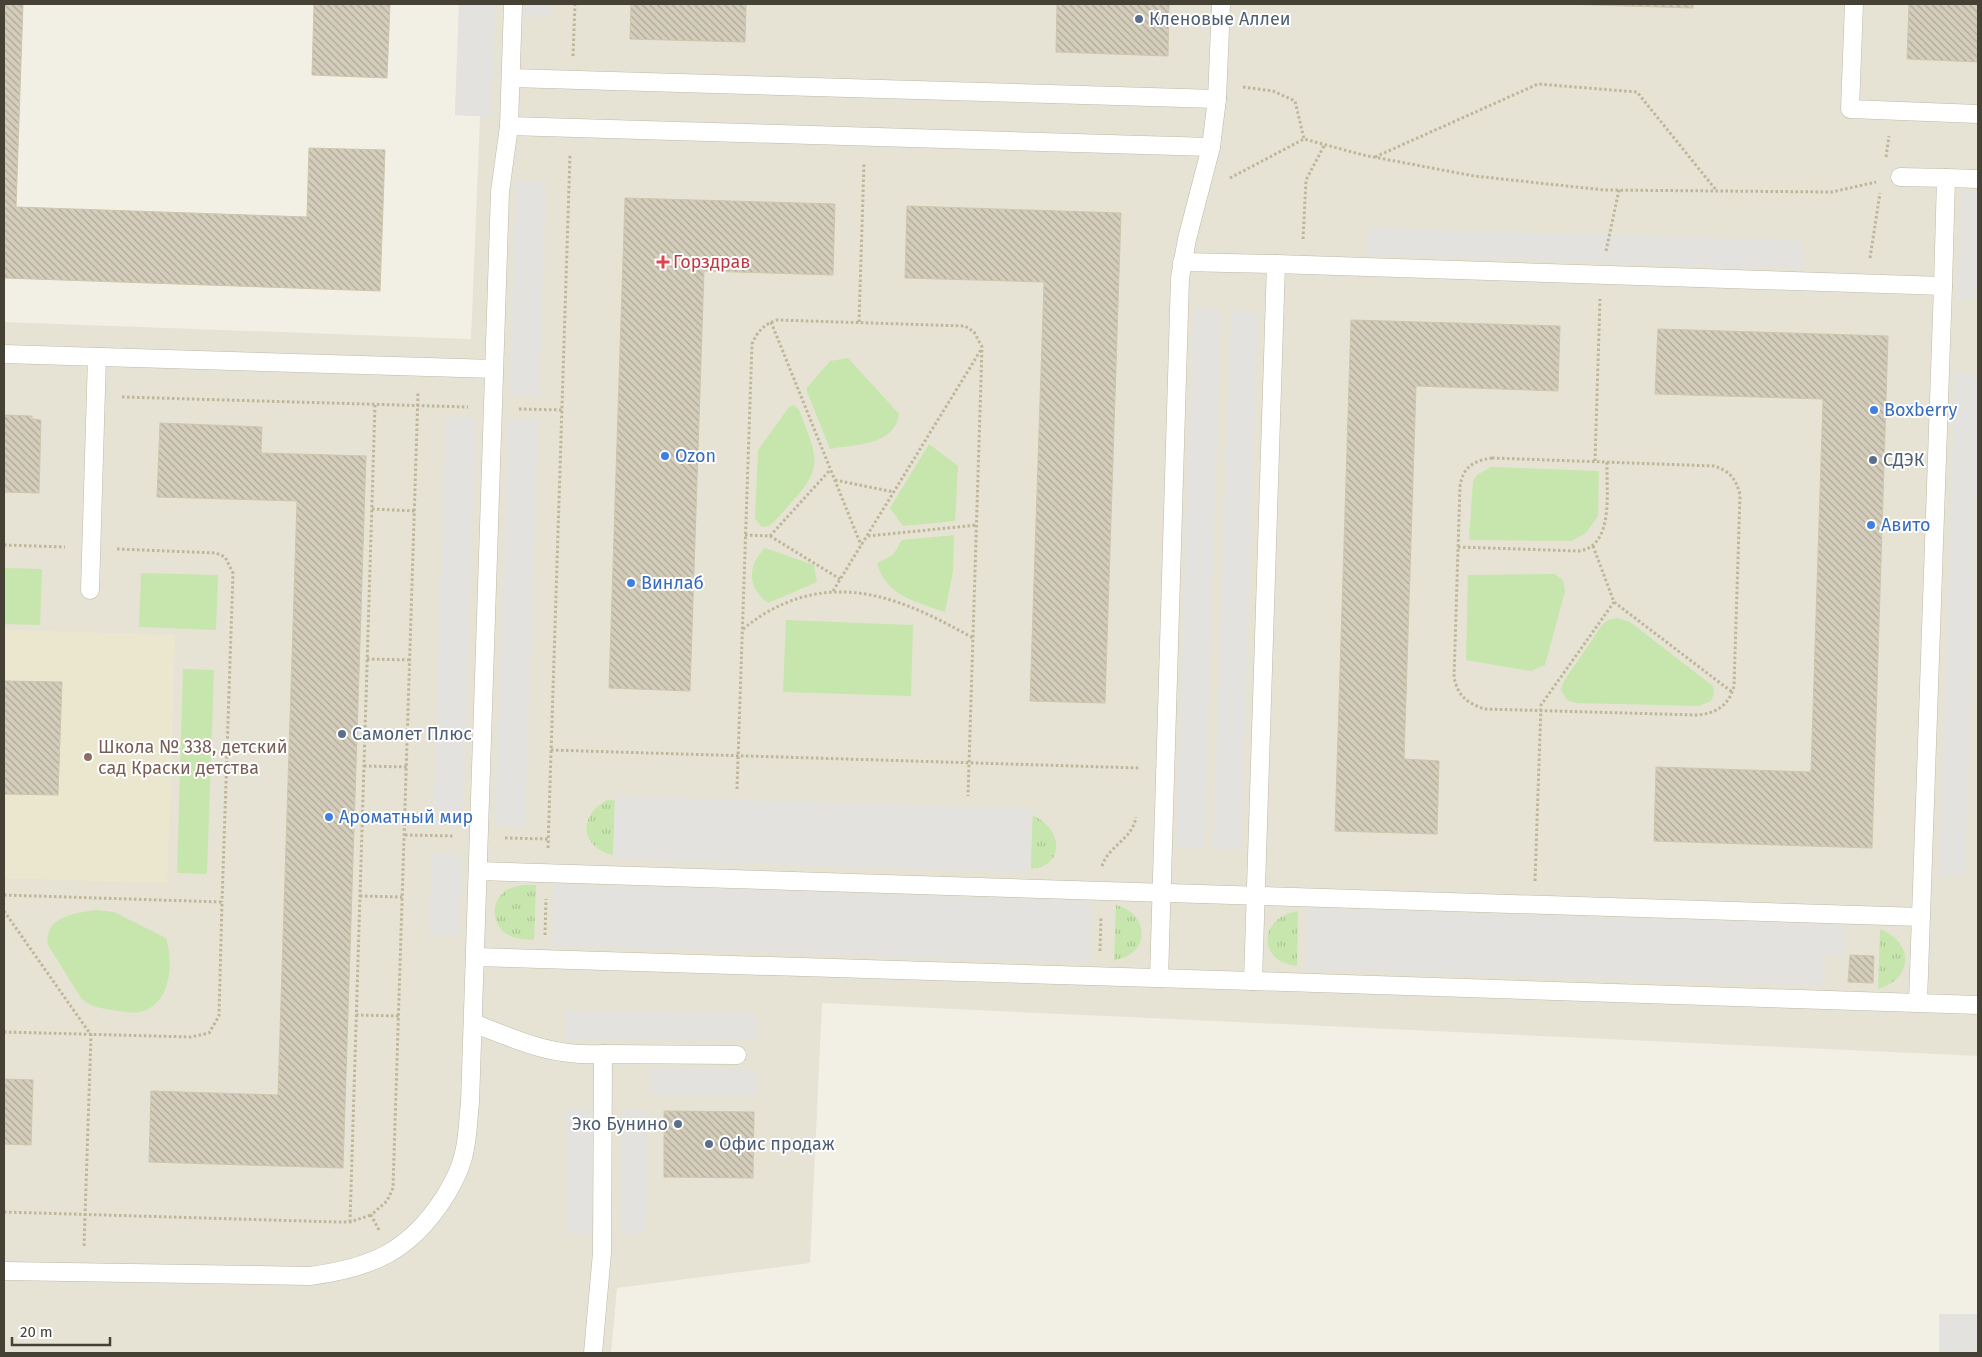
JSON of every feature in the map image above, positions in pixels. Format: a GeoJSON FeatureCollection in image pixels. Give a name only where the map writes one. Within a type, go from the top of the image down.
{"type":"FeatureCollection","features":[{"type":"Feature","properties":{"kind":"lane"},"geometry":{"type":"LineString","coordinates":[[4,1271],[310,1276],[347,1271],[391,1252],[409,1239],[431,1217],[453,1184],[464,1154],[470,1103],[500,192],[509,126],[513,4]]}},
{"type":"Feature","properties":{"kind":"lane"},"geometry":{"type":"LineString","coordinates":[[1159,978],[1182,262],[1201,193],[1211,147],[1218,91],[1220,4]]}},
{"type":"Feature","properties":{"kind":"lane"},"geometry":{"type":"LineString","coordinates":[[1854,4],[1850,109],[1978,114]]}},
{"type":"Feature","properties":{"kind":"lane"},"geometry":{"type":"LineString","coordinates":[[511,78],[1218,91]]}},
{"type":"Feature","properties":{"kind":"lane"},"geometry":{"type":"LineString","coordinates":[[509,126],[1211,147]]}},
{"type":"Feature","properties":{"kind":"lane"},"geometry":{"type":"LineString","coordinates":[[1900,177],[1978,179]]}},
{"type":"Feature","properties":{"kind":"lane"},"geometry":{"type":"LineString","coordinates":[[1918,1002],[1946,178]]}},
{"type":"Feature","properties":{"kind":"lane"},"geometry":{"type":"LineString","coordinates":[[1182,262],[1302,264],[1943,286]]}},
{"type":"Feature","properties":{"kind":"lane"},"geometry":{"type":"LineString","coordinates":[[1253,981],[1276,264]]}},
{"type":"Feature","properties":{"kind":"lane"},"geometry":{"type":"LineString","coordinates":[[4,354],[494,369]]}},
{"type":"Feature","properties":{"kind":"lane"},"geometry":{"type":"LineString","coordinates":[[90,590],[97,357]]}},
{"type":"Feature","properties":{"kind":"lane"},"geometry":{"type":"LineString","coordinates":[[478,871],[1921,916]]}},
{"type":"Feature","properties":{"kind":"lane"},"geometry":{"type":"LineString","coordinates":[[475,957],[1978,1005]]}},
{"type":"Feature","properties":{"kind":"lane"},"geometry":{"type":"LineString","coordinates":[[473,1023],[546,1051],[569,1055],[737,1055]]}},
{"type":"Feature","properties":{"kind":"lane"},"geometry":{"type":"LineString","coordinates":[[593,1353],[602,1253],[603,1054]]}},
{"type":"Feature","properties":{"kind":"path"},"geometry":{"type":"LineString","coordinates":[[573,79],[575,4]]}},
{"type":"Feature","properties":{"kind":"path"},"geometry":{"type":"LineString","coordinates":[[1375,157],[1538,84],[1637,92],[1717,191]]}},
{"type":"Feature","properties":{"kind":"path"},"geometry":{"type":"LineString","coordinates":[[1218,91],[1273,91],[1295,101],[1304,139]]}},
{"type":"Feature","properties":{"kind":"path"},"geometry":{"type":"LineString","coordinates":[[1866,283],[1893,111]]}},
{"type":"Feature","properties":{"kind":"path"},"geometry":{"type":"LineString","coordinates":[[544,960],[571,128]]}},
{"type":"Feature","properties":{"kind":"path"},"geometry":{"type":"LineString","coordinates":[[859,322],[865,138]]}},
{"type":"Feature","properties":{"kind":"path"},"geometry":{"type":"LineString","coordinates":[[1201,193],[1304,139],[1375,157],[1474,176],[1619,190],[1832,192],[1900,177]]}},
{"type":"Feature","properties":{"kind":"path"},"geometry":{"type":"LineString","coordinates":[[1302,264],[1306,180],[1325,144]]}},
{"type":"Feature","properties":{"kind":"path"},"geometry":{"type":"LineString","coordinates":[[1595,461],[1601,274],[1619,190]]}},
{"type":"Feature","properties":{"kind":"path"},"geometry":{"type":"LineString","coordinates":[[737,789],[752,344],[756,334],[771,322],[777,320],[859,322],[965,326],[974,332],[982,348],[968,796]]}},
{"type":"Feature","properties":{"kind":"path"},"geometry":{"type":"LineString","coordinates":[[771,322],[861,545]]}},
{"type":"Feature","properties":{"kind":"path"},"geometry":{"type":"LineString","coordinates":[[833,591],[982,348]]}},
{"type":"Feature","properties":{"kind":"path"},"geometry":{"type":"LineString","coordinates":[[4,1212],[350,1222],[371,1215],[387,1201],[393,1188],[419,367]]}},
{"type":"Feature","properties":{"kind":"path"},"geometry":{"type":"LineString","coordinates":[[96,396],[562,410]]}},
{"type":"Feature","properties":{"kind":"path"},"geometry":{"type":"LineString","coordinates":[[350,1222],[375,405]]}},
{"type":"Feature","properties":{"kind":"path"},"geometry":{"type":"LineString","coordinates":[[1492,458],[1595,461],[1714,466],[1728,472],[1737,483],[1740,495],[1732,692],[1722,708],[1710,714],[1484,708],[1468,703],[1456,687],[1454,678],[1458,547],[1462,476],[1467,467],[1477,460],[1492,458]]}},
{"type":"Feature","properties":{"kind":"path"},"geometry":{"type":"LineString","coordinates":[[1458,547],[1579,551],[1593,546],[1598,541],[1604,527],[1607,462]]}},
{"type":"Feature","properties":{"kind":"path"},"geometry":{"type":"LineString","coordinates":[[770,536],[830,470]]}},
{"type":"Feature","properties":{"kind":"path"},"geometry":{"type":"LineString","coordinates":[[834,480],[894,492]]}},
{"type":"Feature","properties":{"kind":"path"},"geometry":{"type":"LineString","coordinates":[[372,509],[415,511]]}},
{"type":"Feature","properties":{"kind":"path"},"geometry":{"type":"LineString","coordinates":[[867,536],[977,525]]}},
{"type":"Feature","properties":{"kind":"path"},"geometry":{"type":"LineString","coordinates":[[746,534],[770,536],[840,579]]}},
{"type":"Feature","properties":{"kind":"path"},"geometry":{"type":"LineString","coordinates":[[4,545],[216,553],[224,557],[229,563],[233,574],[219,1016],[215,1026],[209,1033],[191,1037],[4,1032]]}},
{"type":"Feature","properties":{"kind":"path"},"geometry":{"type":"LineString","coordinates":[[1593,546],[1614,602],[1732,692]]}},
{"type":"Feature","properties":{"kind":"path"},"geometry":{"type":"LineString","coordinates":[[742,629],[771,610],[796,599],[833,591],[864,593],[902,603],[936,617],[974,638]]}},
{"type":"Feature","properties":{"kind":"path"},"geometry":{"type":"LineString","coordinates":[[1534,904],[1540,710],[1542,704],[1614,602]]}},
{"type":"Feature","properties":{"kind":"path"},"geometry":{"type":"LineString","coordinates":[[367,659],[410,660]]}},
{"type":"Feature","properties":{"kind":"path"},"geometry":{"type":"LineString","coordinates":[[551,750],[1166,769]]}},
{"type":"Feature","properties":{"kind":"path"},"geometry":{"type":"LineString","coordinates":[[364,766],[407,767]]}},
{"type":"Feature","properties":{"kind":"path"},"geometry":{"type":"LineString","coordinates":[[4,895],[222,902]]}},
{"type":"Feature","properties":{"kind":"path"},"geometry":{"type":"LineString","coordinates":[[360,896],[402,898]]}},
{"type":"Feature","properties":{"kind":"path"},"geometry":{"type":"LineString","coordinates":[[4,911],[91,1035],[84,1272]]}},
{"type":"Feature","properties":{"kind":"path"},"geometry":{"type":"LineString","coordinates":[[356,1015],[399,1016]]}},
{"type":"Feature","properties":{"kind":"path"},"geometry":{"type":"LineString","coordinates":[[371,1215],[391,1252]]}},
{"type":"Feature","properties":{"kind":"shaded area"},"geometry":{"type":"Polygon","coordinates":[[[459,4],[1978,4],[1978,1056],[822,1003],[810,1263],[617,1288],[611,1353],[4,1353],[4,322],[471,339],[480,116],[455,115],[459,4]]]}},
{"type":"Feature","properties":{"kind":"shaded area"},"geometry":{"type":"Polygon","coordinates":[[[459,4],[496,4],[491,117],[455,115],[459,4]]]}},
{"type":"Feature","properties":{"kind":"shaded area"},"geometry":{"type":"Polygon","coordinates":[[[519,4],[549,4],[549,17],[519,16],[519,4]]]}},
{"type":"Feature","properties":{"kind":"shaded area"},"geometry":{"type":"Polygon","coordinates":[[[516,180],[546,182],[539,395],[509,395],[516,180]]]}},
{"type":"Feature","properties":{"kind":"shaded area"},"geometry":{"type":"Polygon","coordinates":[[[1961,190],[1978,191],[1978,299],[1957,299],[1961,190]]]}},
{"type":"Feature","properties":{"kind":"shaded area"},"geometry":{"type":"Polygon","coordinates":[[[1368,228],[1804,241],[1803,269],[1367,255],[1368,228]]]}},
{"type":"Feature","properties":{"kind":"shaded area"},"geometry":{"type":"Polygon","coordinates":[[[1193,308],[1221,310],[1204,848],[1176,847],[1193,308]]]}},
{"type":"Feature","properties":{"kind":"shaded area"},"geometry":{"type":"Polygon","coordinates":[[[1231,310],[1258,311],[1241,850],[1213,849],[1231,310]]]}},
{"type":"Feature","properties":{"kind":"shaded area"},"geometry":{"type":"Polygon","coordinates":[[[1955,373],[1978,373],[1978,458],[1965,876],[1939,875],[1955,373]]]}},
{"type":"Feature","properties":{"kind":"shaded area"},"geometry":{"type":"Polygon","coordinates":[[[446,416],[476,418],[463,824],[433,824],[446,416]]]}},
{"type":"Feature","properties":{"kind":"shaded area"},"geometry":{"type":"Polygon","coordinates":[[[508,419],[538,419],[525,827],[495,825],[508,419]]]}},
{"type":"Feature","properties":{"kind":"shaded area","name":"Школа № 338, детский сад Краски детства"},"geometry":{"type":"Polygon","coordinates":[[[4,630],[175,635],[167,883],[4,878],[4,630]]]}},
{"type":"Feature","properties":{"kind":"shaded area"},"geometry":{"type":"Polygon","coordinates":[[[615,796],[1033,809],[1030,873],[613,859],[615,796]]]}},
{"type":"Feature","properties":{"kind":"shaded area"},"geometry":{"type":"Polygon","coordinates":[[[432,854],[462,855],[459,936],[429,936],[432,854]]]}},
{"type":"Feature","properties":{"kind":"shaded area"},"geometry":{"type":"Polygon","coordinates":[[[554,884],[1091,901],[1089,963],[552,946],[554,884]]]}},
{"type":"Feature","properties":{"kind":"shaded area"},"geometry":{"type":"Polygon","coordinates":[[[1307,908],[1844,925],[1843,956],[1825,955],[1824,986],[1305,970],[1307,908]]]}},
{"type":"Feature","properties":{"kind":"shaded area"},"geometry":{"type":"Polygon","coordinates":[[[566,1012],[756,1013],[756,1040],[565,1039],[566,1012]]]}},
{"type":"Feature","properties":{"kind":"shaded area"},"geometry":{"type":"Polygon","coordinates":[[[651,1068],[755,1069],[755,1095],[650,1095],[651,1068]]]}},
{"type":"Feature","properties":{"kind":"shaded area"},"geometry":{"type":"Polygon","coordinates":[[[568,1108],[593,1109],[592,1233],[567,1233],[568,1108]]]}},
{"type":"Feature","properties":{"kind":"shaded area"},"geometry":{"type":"Polygon","coordinates":[[[622,1109],[647,1109],[646,1234],[621,1233],[622,1109]]]}},
{"type":"Feature","properties":{"kind":"shaded area"},"geometry":{"type":"Polygon","coordinates":[[[1939,1314],[1978,1314],[1978,1353],[1939,1353],[1939,1314]]]}},
{"type":"Feature","properties":{"kind":"green space"},"geometry":{"type":"Polygon","coordinates":[[[848,358],[899,414],[896,424],[882,438],[872,442],[830,449],[806,389],[830,361],[848,358]]]}},
{"type":"Feature","properties":{"kind":"green space"},"geometry":{"type":"Polygon","coordinates":[[[794,405],[799,410],[811,442],[814,454],[812,474],[806,485],[774,522],[762,527],[755,519],[758,450],[789,407],[794,405]]]}},
{"type":"Feature","properties":{"kind":"green space"},"geometry":{"type":"Polygon","coordinates":[[[929,444],[958,466],[955,521],[903,526],[890,508],[929,444]]]}},
{"type":"Feature","properties":{"kind":"green space"},"geometry":{"type":"Polygon","coordinates":[[[1491,467],[1599,471],[1598,516],[1586,533],[1571,541],[1469,540],[1473,481],[1477,475],[1491,467]]]}},
{"type":"Feature","properties":{"kind":"green space"},"geometry":{"type":"Polygon","coordinates":[[[954,535],[953,571],[945,612],[904,596],[887,583],[881,574],[877,563],[893,555],[902,540],[954,535]]]}},
{"type":"Feature","properties":{"kind":"green space"},"geometry":{"type":"Polygon","coordinates":[[[765,548],[814,565],[817,582],[768,603],[756,590],[752,576],[755,562],[765,548]]]}},
{"type":"Feature","properties":{"kind":"green space"},"geometry":{"type":"Polygon","coordinates":[[[4,568],[42,569],[40,625],[4,624],[4,568]]]}},
{"type":"Feature","properties":{"kind":"green space"},"geometry":{"type":"Polygon","coordinates":[[[141,573],[218,575],[216,630],[139,627],[141,573]]]}},
{"type":"Feature","properties":{"kind":"green space"},"geometry":{"type":"Polygon","coordinates":[[[1555,574],[1563,580],[1565,591],[1545,665],[1531,671],[1466,660],[1468,575],[1555,574]]]}},
{"type":"Feature","properties":{"kind":"green space"},"geometry":{"type":"Polygon","coordinates":[[[1617,618],[1630,622],[1713,686],[1714,694],[1711,701],[1699,706],[1576,703],[1567,700],[1561,690],[1564,681],[1602,625],[1608,620],[1617,618]]]}},
{"type":"Feature","properties":{"kind":"green space"},"geometry":{"type":"Polygon","coordinates":[[[786,620],[913,625],[911,696],[783,692],[786,620]]]}},
{"type":"Feature","properties":{"kind":"green space"},"geometry":{"type":"Polygon","coordinates":[[[183,669],[214,670],[207,874],[177,873],[183,669]]]}},
{"type":"Feature","properties":{"kind":"green space"},"geometry":{"type":"Polygon","coordinates":[[[608,800],[615,800],[613,855],[602,851],[594,845],[586,830],[587,821],[591,813],[608,800]]]}},
{"type":"Feature","properties":{"kind":"green space"},"geometry":{"type":"Polygon","coordinates":[[[1032,815],[1050,828],[1055,837],[1056,846],[1055,854],[1050,861],[1042,866],[1031,869],[1032,815]]]}},
{"type":"Feature","properties":{"kind":"green space"},"geometry":{"type":"Polygon","coordinates":[[[522,885],[536,885],[534,940],[510,936],[505,933],[495,918],[495,906],[501,895],[508,889],[522,885]]]}},
{"type":"Feature","properties":{"kind":"green space"},"geometry":{"type":"Polygon","coordinates":[[[1116,905],[1127,910],[1135,917],[1140,925],[1142,934],[1140,943],[1135,951],[1126,957],[1114,960],[1116,905]]]}},
{"type":"Feature","properties":{"kind":"green space"},"geometry":{"type":"Polygon","coordinates":[[[96,910],[114,912],[166,938],[170,960],[168,982],[158,1002],[150,1008],[129,1013],[99,1008],[88,1003],[81,998],[48,945],[50,928],[55,922],[70,915],[96,910]]]}},
{"type":"Feature","properties":{"kind":"green space"},"geometry":{"type":"Polygon","coordinates":[[[1298,911],[1297,966],[1284,963],[1275,957],[1269,948],[1268,939],[1270,930],[1275,922],[1285,915],[1298,911]]]}},
{"type":"Feature","properties":{"kind":"green space"},"geometry":{"type":"Polygon","coordinates":[[[1880,929],[1899,942],[1904,951],[1905,960],[1903,969],[1898,977],[1890,984],[1878,989],[1880,929]]]}},
{"type":"Feature","properties":{"kind":"building"},"geometry":{"type":"Polygon","coordinates":[[[4,4],[23,4],[16,207],[307,217],[309,148],[385,150],[380,291],[4,278],[4,4]]]}},
{"type":"Feature","properties":{"kind":"building"},"geometry":{"type":"Polygon","coordinates":[[[314,4],[390,4],[387,78],[312,75],[314,4]]]}},
{"type":"Feature","properties":{"kind":"building"},"geometry":{"type":"Polygon","coordinates":[[[631,4],[746,4],[745,42],[630,39],[631,4]]]}},
{"type":"Feature","properties":{"kind":"building"},"geometry":{"type":"Polygon","coordinates":[[[1057,4],[1169,4],[1168,56],[1056,52],[1057,4]]]}},
{"type":"Feature","properties":{"kind":"building"},"geometry":{"type":"Polygon","coordinates":[[[1560,4],[1693,4],[1693,8],[1560,4]]]}},
{"type":"Feature","properties":{"kind":"building"},"geometry":{"type":"Polygon","coordinates":[[[1909,4],[1978,4],[1978,62],[1907,59],[1909,4]]]}},
{"type":"Feature","properties":{"kind":"building"},"geometry":{"type":"Polygon","coordinates":[[[625,198],[835,204],[833,275],[704,271],[690,691],[609,688],[625,198]]]}},
{"type":"Feature","properties":{"kind":"building"},"geometry":{"type":"Polygon","coordinates":[[[907,206],[1121,213],[1105,703],[1030,701],[1044,282],[905,278],[907,206]]]}},
{"type":"Feature","properties":{"kind":"building"},"geometry":{"type":"Polygon","coordinates":[[[1351,320],[1560,326],[1558,391],[1416,386],[1404,759],[1439,761],[1437,834],[1335,831],[1351,320]]]}},
{"type":"Feature","properties":{"kind":"building"},"geometry":{"type":"Polygon","coordinates":[[[1658,329],[1888,336],[1872,848],[1654,841],[1656,767],[1811,772],[1823,399],[1655,394],[1658,329]]]}},
{"type":"Feature","properties":{"kind":"building"},"geometry":{"type":"Polygon","coordinates":[[[4,415],[32,416],[32,419],[41,420],[39,493],[4,492],[4,415]]]}},
{"type":"Feature","properties":{"kind":"building"},"geometry":{"type":"Polygon","coordinates":[[[160,423],[262,427],[261,453],[366,456],[343,1168],[149,1162],[151,1091],[278,1095],[297,501],[157,497],[160,423]]]}},
{"type":"Feature","properties":{"kind":"building"},"geometry":{"type":"Polygon","coordinates":[[[4,681],[62,682],[58,795],[4,794],[4,681]]]}},
{"type":"Feature","properties":{"kind":"building"},"geometry":{"type":"Polygon","coordinates":[[[1850,955],[1874,956],[1873,983],[1848,982],[1850,955]]]}},
{"type":"Feature","properties":{"kind":"building"},"geometry":{"type":"Polygon","coordinates":[[[4,1079],[33,1080],[31,1145],[4,1144],[4,1079]]]}},
{"type":"Feature","properties":{"kind":"building","name":"Офис продаж"},"geometry":{"type":"Polygon","coordinates":[[[664,1111],[754,1112],[753,1178],[664,1177],[664,1111]]]}},
{"type":"Feature","properties":{"kind":"place","name":"Кленовые Аллеи"},"geometry":{"type":"Point","coordinates":[1139,19]}},
{"type":"Feature","properties":{"kind":"place","name":"Горздрав"},"geometry":{"type":"Point","coordinates":[663,262]}},
{"type":"Feature","properties":{"kind":"place","name":"Boxberry"},"geometry":{"type":"Point","coordinates":[1874,410]}},
{"type":"Feature","properties":{"kind":"place","name":"Ozon"},"geometry":{"type":"Point","coordinates":[665,456]}},
{"type":"Feature","properties":{"kind":"place","name":"СДЭК"},"geometry":{"type":"Point","coordinates":[1873,460]}},
{"type":"Feature","properties":{"kind":"place","name":"Авито"},"geometry":{"type":"Point","coordinates":[1871,525]}},
{"type":"Feature","properties":{"kind":"place","name":"Винлаб"},"geometry":{"type":"Point","coordinates":[631,583]}},
{"type":"Feature","properties":{"kind":"place","name":"Самолет Плюс"},"geometry":{"type":"Point","coordinates":[342,734]}},
{"type":"Feature","properties":{"kind":"place","name":"Школа № 338, детский сад Краски детства"},"geometry":{"type":"Point","coordinates":[88,757]}},
{"type":"Feature","properties":{"kind":"place","name":"Ароматный мир"},"geometry":{"type":"Point","coordinates":[329,817]}},
{"type":"Feature","properties":{"kind":"place","name":"Эко Бунино"},"geometry":{"type":"Point","coordinates":[678,1124]}},
{"type":"Feature","properties":{"kind":"place","name":"Офис продаж"},"geometry":{"type":"Point","coordinates":[709,1144]}}]}
